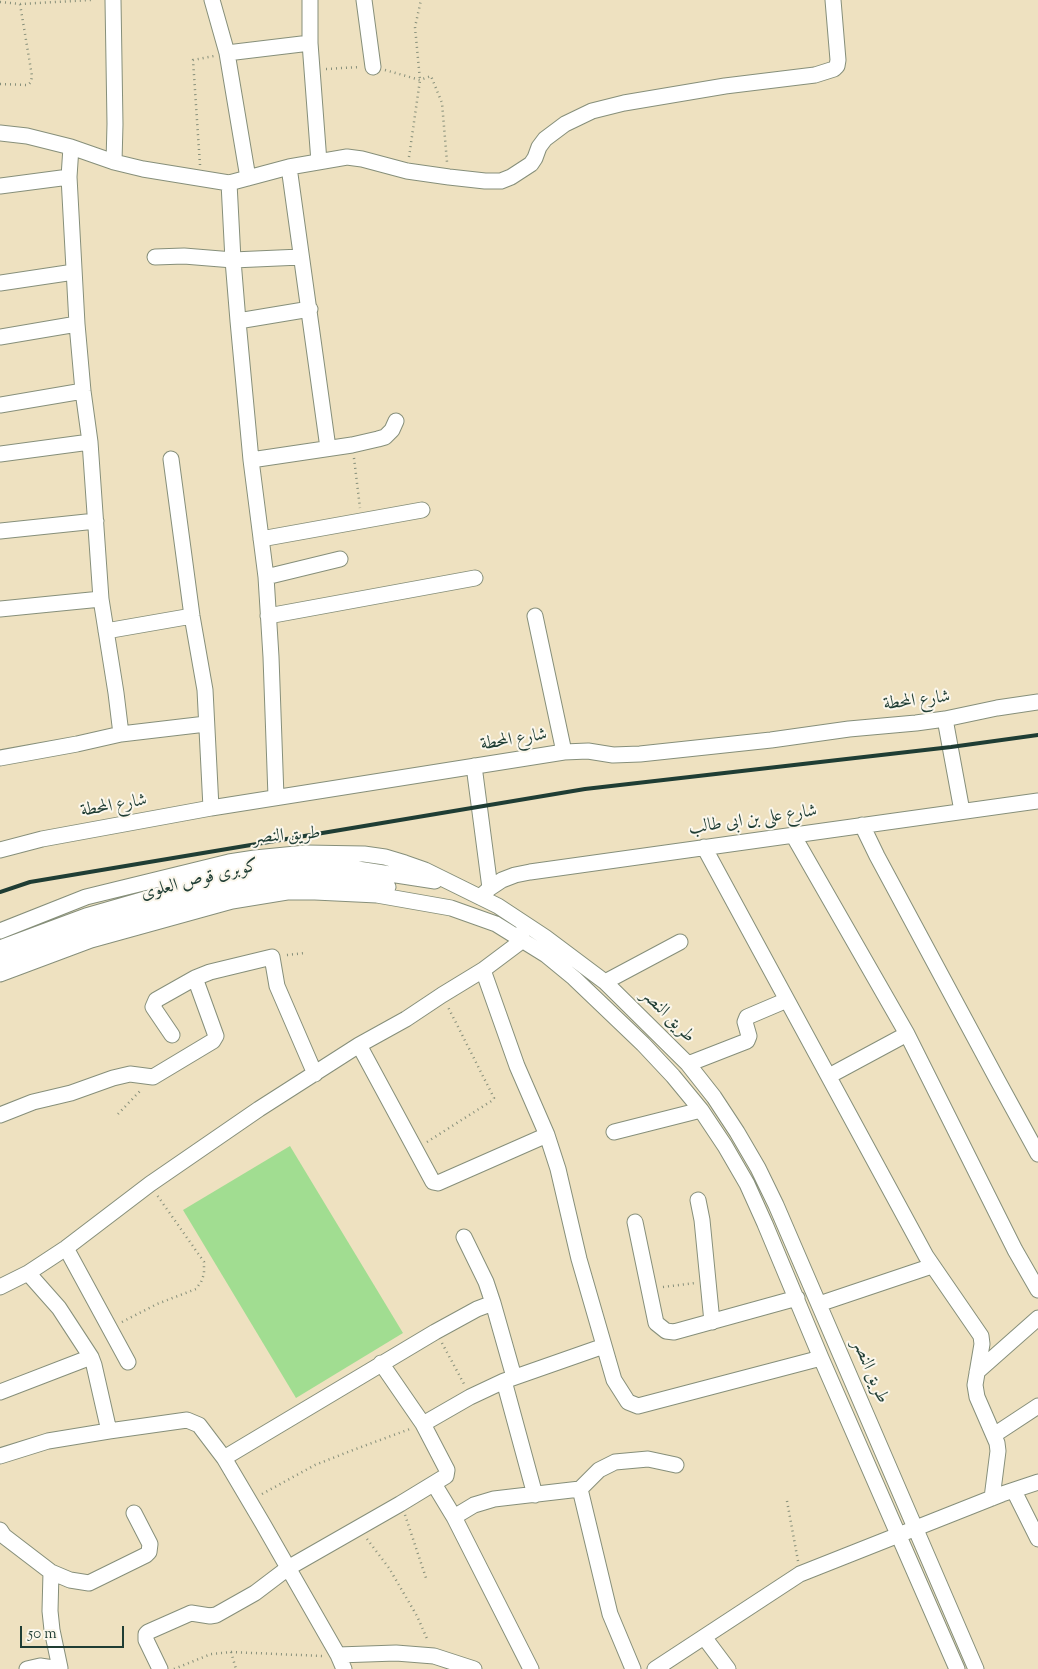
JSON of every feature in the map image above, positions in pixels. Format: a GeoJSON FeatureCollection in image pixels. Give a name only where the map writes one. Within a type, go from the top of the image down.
{"type":"FeatureCollection","features":[{"type":"Feature","properties":{"kind":"street"},"geometry":{"type":"LineString","coordinates":[[113,0],[114,162]]}},
{"type":"Feature","properties":{"kind":"street"},"geometry":{"type":"LineString","coordinates":[[212,0],[227,53],[248,178]]}},
{"type":"Feature","properties":{"kind":"street"},"geometry":{"type":"LineString","coordinates":[[310,0],[310,43],[318,162]]}},
{"type":"Feature","properties":{"kind":"street"},"geometry":{"type":"LineString","coordinates":[[364,0],[374,67]]}},
{"type":"Feature","properties":{"kind":"street"},"geometry":{"type":"LineString","coordinates":[[0,132],[27,136],[70,147],[114,162],[229,183],[289,167],[347,158],[362,159],[407,171],[448,177],[485,181],[501,180],[511,177],[530,164],[535,158],[538,147],[565,124],[592,111],[624,103],[725,86],[815,75],[829,71],[837,66],[838,60],[833,0]]}},
{"type":"Feature","properties":{"kind":"street"},"geometry":{"type":"LineString","coordinates":[[227,53],[310,43]]}},
{"type":"Feature","properties":{"kind":"street"},"geometry":{"type":"LineString","coordinates":[[70,147],[69,177],[77,324],[90,442],[101,599],[121,734]]}},
{"type":"Feature","properties":{"kind":"street"},"geometry":{"type":"LineString","coordinates":[[289,167],[328,448]]}},
{"type":"Feature","properties":{"kind":"street"},"geometry":{"type":"LineString","coordinates":[[0,186],[69,177]]}},
{"type":"Feature","properties":{"kind":"street"},"geometry":{"type":"LineString","coordinates":[[229,183],[233,260],[251,460],[266,577],[276,797]]}},
{"type":"Feature","properties":{"kind":"street"},"geometry":{"type":"LineString","coordinates":[[155,256],[233,260],[301,257]]}},
{"type":"Feature","properties":{"kind":"street"},"geometry":{"type":"LineString","coordinates":[[0,283],[74,272]]}},
{"type":"Feature","properties":{"kind":"street"},"geometry":{"type":"LineString","coordinates":[[238,321],[310,309]]}},
{"type":"Feature","properties":{"kind":"street"},"geometry":{"type":"LineString","coordinates":[[0,337],[77,324]]}},
{"type":"Feature","properties":{"kind":"street"},"geometry":{"type":"LineString","coordinates":[[0,406],[83,391]]}},
{"type":"Feature","properties":{"kind":"street"},"geometry":{"type":"LineString","coordinates":[[251,460],[352,445],[385,437],[392,430],[396,421]]}},
{"type":"Feature","properties":{"kind":"street"},"geometry":{"type":"LineString","coordinates":[[0,454],[90,442]]}},
{"type":"Feature","properties":{"kind":"street"},"geometry":{"type":"LineString","coordinates":[[170,458],[192,616],[205,690],[210,808]]}},
{"type":"Feature","properties":{"kind":"street"},"geometry":{"type":"LineString","coordinates":[[261,539],[422,510]]}},
{"type":"Feature","properties":{"kind":"street"},"geometry":{"type":"LineString","coordinates":[[0,531],[96,521]]}},
{"type":"Feature","properties":{"kind":"street"},"geometry":{"type":"LineString","coordinates":[[266,577],[340,559]]}},
{"type":"Feature","properties":{"kind":"street"},"geometry":{"type":"LineString","coordinates":[[268,616],[475,578]]}},
{"type":"Feature","properties":{"kind":"street"},"geometry":{"type":"LineString","coordinates":[[0,609],[101,599]]}},
{"type":"Feature","properties":{"kind":"street"},"geometry":{"type":"LineString","coordinates":[[106,631],[192,616]]}},
{"type":"Feature","properties":{"kind":"street"},"geometry":{"type":"LineString","coordinates":[[535,616],[564,752]]}},
{"type":"Feature","properties":{"kind":"street","name":"شارع المحطة"},"geometry":{"type":"LineString","coordinates":[[0,850],[42,839],[210,808],[564,752],[588,751],[627,755],[640,754],[945,719],[1038,702]]}},
{"type":"Feature","properties":{"kind":"street"},"geometry":{"type":"LineString","coordinates":[[945,719],[962,811]]}},
{"type":"Feature","properties":{"kind":"street"},"geometry":{"type":"LineString","coordinates":[[0,758],[121,734],[206,724]]}},
{"type":"Feature","properties":{"kind":"street"},"geometry":{"type":"LineString","coordinates":[[474,766],[485,893]]}},
{"type":"Feature","properties":{"kind":"street","name":"شارع على بن ابى طالب"},"geometry":{"type":"LineString","coordinates":[[485,893],[502,880],[530,872],[1038,801]]}},
{"type":"Feature","properties":{"kind":"street"},"geometry":{"type":"LineString","coordinates":[[862,825],[1038,1154]]}},
{"type":"Feature","properties":{"kind":"street"},"geometry":{"type":"LineString","coordinates":[[793,835],[907,1034],[1015,1250],[1038,1290]]}},
{"type":"Feature","properties":{"kind":"street"},"geometry":{"type":"LineString","coordinates":[[704,847],[932,1266],[981,1336],[982,1344],[975,1385],[977,1397],[994,1435],[998,1451],[992,1498]]}},
{"type":"Feature","properties":{"kind":"street","name":"طريق النصر"},"geometry":{"type":"LineString","coordinates":[[0,931],[86,897],[229,862],[280,854],[364,854],[385,857],[425,870],[452,883],[485,893],[498,906],[545,937],[605,982],[688,1064],[728,1118],[758,1168],[776,1205],[976,1669]]}},
{"type":"Feature","properties":{"kind":"street","name":"كوبرى قوص العلوى"},"geometry":{"type":"LineString","coordinates":[[0,948],[86,916],[230,876],[298,867],[351,868],[380,879],[450,897],[485,912],[523,940]]}},
{"type":"Feature","properties":{"kind":"street","name":"كوبرى قوص العلوى"},"geometry":{"type":"LineString","coordinates":[[0,963],[91,929],[234,889],[292,881],[321,880],[380,879],[452,883]]}},
{"type":"Feature","properties":{"kind":"street","name":"طريق النصر"},"geometry":{"type":"LineString","coordinates":[[0,974],[90,940],[232,901],[287,892],[377,895],[451,908],[496,924],[546,955],[574,978],[643,1044],[673,1076],[701,1110],[747,1184],[957,1669]]}},
{"type":"Feature","properties":{"kind":"street"},"geometry":{"type":"LineString","coordinates":[[0,1287],[28,1273],[66,1248],[150,1184],[259,1109],[359,1045],[406,1019],[483,970],[523,940]]}},
{"type":"Feature","properties":{"kind":"street"},"geometry":{"type":"LineString","coordinates":[[605,982],[680,942]]}},
{"type":"Feature","properties":{"kind":"street"},"geometry":{"type":"LineString","coordinates":[[172,1035],[153,1007],[156,1000],[195,978],[210,972],[272,957],[278,986],[315,1074]]}},
{"type":"Feature","properties":{"kind":"street"},"geometry":{"type":"LineString","coordinates":[[483,970],[517,1066],[558,1169],[579,1260],[614,1380],[628,1402],[638,1406],[821,1358]]}},
{"type":"Feature","properties":{"kind":"street"},"geometry":{"type":"LineString","coordinates":[[0,1114],[113,1078],[130,1074],[153,1077],[213,1041],[216,1031],[195,978]]}},
{"type":"Feature","properties":{"kind":"street"},"geometry":{"type":"LineString","coordinates":[[688,1064],[747,1041],[749,1036],[745,1022],[747,1017],[787,1000]]}},
{"type":"Feature","properties":{"kind":"street"},"geometry":{"type":"LineString","coordinates":[[829,1076],[907,1034]]}},
{"type":"Feature","properties":{"kind":"street"},"geometry":{"type":"LineString","coordinates":[[359,1045],[430,1178],[435,1183],[546,1136]]}},
{"type":"Feature","properties":{"kind":"street"},"geometry":{"type":"LineString","coordinates":[[614,1132],[701,1110]]}},
{"type":"Feature","properties":{"kind":"street"},"geometry":{"type":"LineString","coordinates":[[698,1200],[702,1220],[712,1322]]}},
{"type":"Feature","properties":{"kind":"street"},"geometry":{"type":"LineString","coordinates":[[635,1222],[656,1323],[666,1331],[674,1332],[797,1298]]}},
{"type":"Feature","properties":{"kind":"street"},"geometry":{"type":"LineString","coordinates":[[464,1237],[486,1282],[493,1303],[534,1495]]}},
{"type":"Feature","properties":{"kind":"street"},"geometry":{"type":"LineString","coordinates":[[66,1248],[128,1362]]}},
{"type":"Feature","properties":{"kind":"street"},"geometry":{"type":"LineString","coordinates":[[819,1304],[932,1266]]}},
{"type":"Feature","properties":{"kind":"street"},"geometry":{"type":"LineString","coordinates":[[28,1273],[59,1308],[91,1357],[109,1431]]}},
{"type":"Feature","properties":{"kind":"street"},"geometry":{"type":"LineString","coordinates":[[224,1458],[381,1363],[477,1309],[493,1303]]}},
{"type":"Feature","properties":{"kind":"street"},"geometry":{"type":"LineString","coordinates":[[977,1372],[1038,1318]]}},
{"type":"Feature","properties":{"kind":"street"},"geometry":{"type":"LineString","coordinates":[[423,1424],[470,1397],[509,1379],[604,1346]]}},
{"type":"Feature","properties":{"kind":"street"},"geometry":{"type":"LineString","coordinates":[[0,1392],[91,1357]]}},
{"type":"Feature","properties":{"kind":"street"},"geometry":{"type":"LineString","coordinates":[[160,1669],[146,1640],[148,1632],[190,1613],[216,1615],[255,1592],[288,1568],[444,1478],[447,1472],[423,1424],[381,1363]]}},
{"type":"Feature","properties":{"kind":"street"},"geometry":{"type":"LineString","coordinates":[[994,1435],[1038,1406]]}},
{"type":"Feature","properties":{"kind":"street"},"geometry":{"type":"LineString","coordinates":[[0,1456],[48,1441],[109,1431],[186,1420],[199,1425],[224,1458],[341,1662],[396,1653],[434,1656],[451,1666],[474,1669]]}},
{"type":"Feature","properties":{"kind":"street"},"geometry":{"type":"LineString","coordinates":[[454,1517],[474,1505],[494,1499],[580,1489],[599,1470],[615,1462],[648,1459],[676,1465]]}},
{"type":"Feature","properties":{"kind":"street"},"geometry":{"type":"LineString","coordinates":[[655,1669],[800,1574],[992,1498],[1038,1482]]}},
{"type":"Feature","properties":{"kind":"street"},"geometry":{"type":"LineString","coordinates":[[434,1484],[454,1517],[531,1669]]}},
{"type":"Feature","properties":{"kind":"street"},"geometry":{"type":"LineString","coordinates":[[580,1489],[610,1614],[633,1669]]}},
{"type":"Feature","properties":{"kind":"street"},"geometry":{"type":"LineString","coordinates":[[1014,1491],[1038,1539]]}},
{"type":"Feature","properties":{"kind":"street"},"geometry":{"type":"LineString","coordinates":[[0,1530],[4,1536],[51,1572],[70,1580],[89,1583],[149,1552],[150,1544],[134,1513]]}},
{"type":"Feature","properties":{"kind":"street"},"geometry":{"type":"LineString","coordinates":[[27,1669],[40,1666],[60,1669],[51,1620],[51,1572]]}},
{"type":"Feature","properties":{"kind":"street"},"geometry":{"type":"LineString","coordinates":[[704,1637],[728,1669]]}},
{"type":"Feature","properties":{"kind":"path"},"geometry":{"type":"LineString","coordinates":[[0,2],[20,4],[91,0]]}},
{"type":"Feature","properties":{"kind":"path"},"geometry":{"type":"LineString","coordinates":[[407,171],[420,80],[416,27],[421,0]]}},
{"type":"Feature","properties":{"kind":"path"},"geometry":{"type":"LineString","coordinates":[[0,84],[28,85],[31,82],[32,76],[20,4]]}},
{"type":"Feature","properties":{"kind":"path"},"geometry":{"type":"LineString","coordinates":[[201,179],[193,60],[227,53]]}},
{"type":"Feature","properties":{"kind":"path"},"geometry":{"type":"LineString","coordinates":[[312,70],[374,67],[420,80],[432,76],[442,103],[448,177]]}},
{"type":"Feature","properties":{"kind":"path"},"geometry":{"type":"LineString","coordinates":[[352,445],[362,520]]}},
{"type":"Feature","properties":{"kind":"path"},"geometry":{"type":"LineString","coordinates":[[272,957],[305,953]]}},
{"type":"Feature","properties":{"kind":"path"},"geometry":{"type":"LineString","coordinates":[[416,1149],[494,1098],[442,995]]}},
{"type":"Feature","properties":{"kind":"path"},"geometry":{"type":"LineString","coordinates":[[118,1114],[153,1077]]}},
{"type":"Feature","properties":{"kind":"path"},"geometry":{"type":"LineString","coordinates":[[110,1328],[157,1304],[196,1289],[204,1274],[204,1262],[150,1184]]}},
{"type":"Feature","properties":{"kind":"path"},"geometry":{"type":"LineString","coordinates":[[649,1288],[707,1281]]}},
{"type":"Feature","properties":{"kind":"path"},"geometry":{"type":"LineString","coordinates":[[435,1332],[457,1368],[470,1397]]}},
{"type":"Feature","properties":{"kind":"path"},"geometry":{"type":"LineString","coordinates":[[249,1501],[315,1466],[423,1424]]}},
{"type":"Feature","properties":{"kind":"path"},"geometry":{"type":"LineString","coordinates":[[787,1501],[800,1574]]}},
{"type":"Feature","properties":{"kind":"path"},"geometry":{"type":"LineString","coordinates":[[400,1504],[426,1578]]}},
{"type":"Feature","properties":{"kind":"path"},"geometry":{"type":"LineString","coordinates":[[358,1528],[394,1576],[417,1616],[434,1656]]}},
{"type":"Feature","properties":{"kind":"path"},"geometry":{"type":"LineString","coordinates":[[174,1669],[212,1654],[231,1652],[341,1662]]}},
{"type":"Feature","properties":{"kind":"path"},"geometry":{"type":"LineString","coordinates":[[231,1652],[236,1669]]}},
{"type":"Feature","properties":{"kind":"green space"},"geometry":{"type":"Polygon","coordinates":[[[290,1146],[403,1333],[296,1398],[183,1210],[290,1146]]]}},
{"type":"Feature","properties":{"kind":"railway"},"geometry":{"type":"LineString","coordinates":[[0,892],[30,882],[585,789],[951,747],[1038,735]]}}]}
